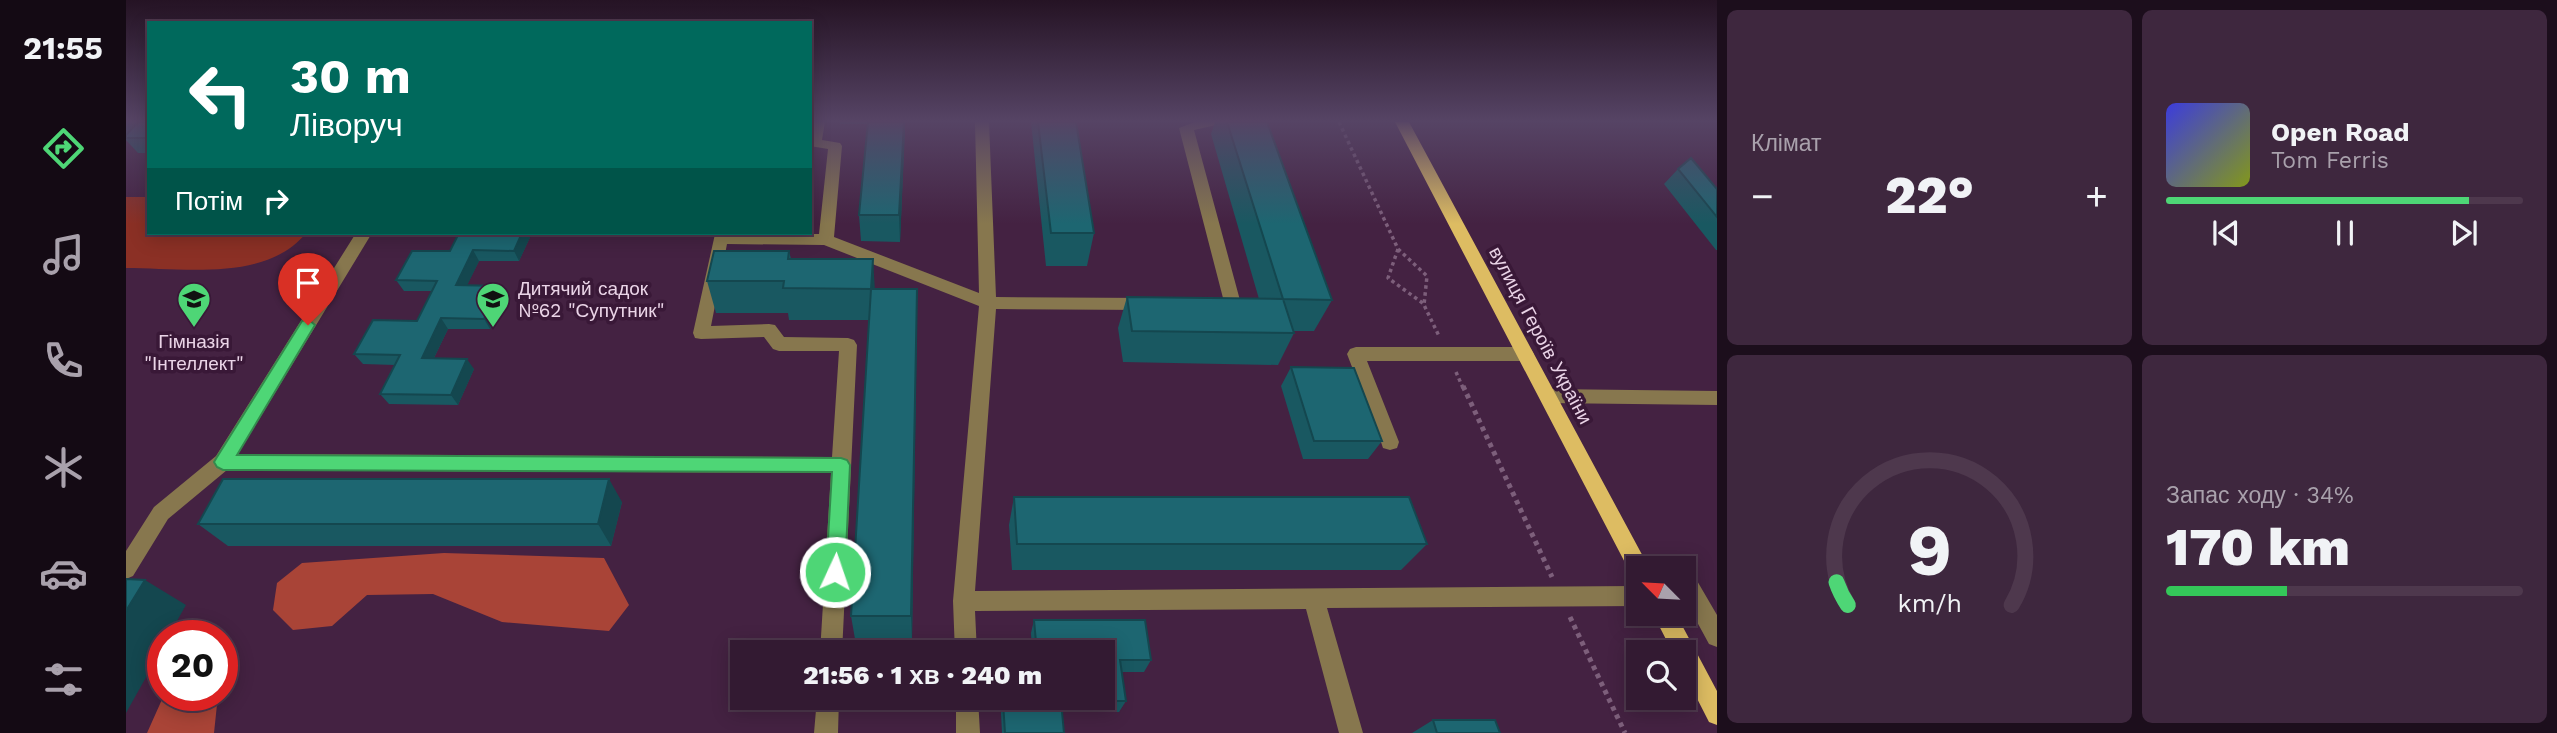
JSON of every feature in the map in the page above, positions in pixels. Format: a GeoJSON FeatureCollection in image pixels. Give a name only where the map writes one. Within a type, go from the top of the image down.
{"type":"FeatureCollection","features":[{"type":"Feature","properties":{"kind":"main road","name":"вулиця Героїв України"},"geometry":{"type":"LineString","coordinates":[[1420,156],[1632,556]]}},
{"type":"Feature","properties":{"kind":"main road"},"geometry":{"type":"LineString","coordinates":[[1670,626],[1717,714]]}},
{"type":"Feature","properties":{"kind":"lane"},"geometry":{"type":"LineString","coordinates":[[826,240],[834,156]]}},
{"type":"Feature","properties":{"kind":"lane"},"geometry":{"type":"LineString","coordinates":[[965,640],[964,601],[988,303],[983,156]]}},
{"type":"Feature","properties":{"kind":"lane"},"geometry":{"type":"LineString","coordinates":[[1192,304],[1233,304],[1194,156]]}},
{"type":"Feature","properties":{"kind":"lane"},"geometry":{"type":"LineString","coordinates":[[126,569],[162,513],[223,462],[363,235]]}},
{"type":"Feature","properties":{"kind":"lane"},"geometry":{"type":"LineString","coordinates":[[832,640],[848,345],[779,344],[769,330],[701,333],[720,238],[826,240],[988,303],[1165,304]]}},
{"type":"Feature","properties":{"kind":"lane"},"geometry":{"type":"LineString","coordinates":[[1390,443],[1356,354],[1525,354]]}},
{"type":"Feature","properties":{"kind":"lane"},"geometry":{"type":"LineString","coordinates":[[1548,396],[1717,398]]}},
{"type":"Feature","properties":{"kind":"lane"},"geometry":{"type":"LineString","coordinates":[[223,462],[841,465]]}},
{"type":"Feature","properties":{"kind":"lane"},"geometry":{"type":"LineString","coordinates":[[964,601],[1626,596]]}},
{"type":"Feature","properties":{"kind":"lane"},"geometry":{"type":"LineString","coordinates":[[1314,598],[1351,733]]}},
{"type":"Feature","properties":{"kind":"lane"},"geometry":{"type":"LineString","coordinates":[[1696,598],[1717,636]]}},
{"type":"Feature","properties":{"kind":"lane"},"geometry":{"type":"LineString","coordinates":[[826,733],[827,710]]}},
{"type":"Feature","properties":{"kind":"lane"},"geometry":{"type":"LineString","coordinates":[[967,710],[968,733]]}},
{"type":"Feature","properties":{"kind":"path"},"geometry":{"type":"LineString","coordinates":[[1355,156],[1398,249],[1427,276],[1424,305]]}},
{"type":"Feature","properties":{"kind":"path"},"geometry":{"type":"LineString","coordinates":[[1398,249],[1388,278],[1424,305],[1625,733]]}},
{"type":"Feature","properties":{"kind":"shaded area"},"geometry":{"type":"Polygon","coordinates":[[[126,197],[147,197],[147,235],[304,235],[289,249],[247,266],[197,270],[126,268],[126,197]]]}},
{"type":"Feature","properties":{"kind":"shaded area"},"geometry":{"type":"Polygon","coordinates":[[[444,553],[604,558],[629,605],[609,631],[502,622],[433,594],[367,595],[332,626],[293,630],[273,610],[277,583],[302,563],[444,553]]]}},
{"type":"Feature","properties":{"kind":"shaded area"},"geometry":{"type":"Polygon","coordinates":[[[157,711],[216,711],[214,733],[147,733],[157,711]]]}},
{"type":"Feature","properties":{"kind":"building"},"geometry":{"type":"Polygon","coordinates":[[[865,156],[902,156],[899,215],[859,215],[865,156]]]}},
{"type":"Feature","properties":{"kind":"building"},"geometry":{"type":"Polygon","coordinates":[[[1042,156],[1082,156],[1094,233],[1051,233],[1042,156]]]}},
{"type":"Feature","properties":{"kind":"building"},"geometry":{"type":"Polygon","coordinates":[[[1238,156],[1279,156],[1332,300],[1283,299],[1238,156]]]}},
{"type":"Feature","properties":{"kind":"building"},"geometry":{"type":"Polygon","coordinates":[[[1691,158],[1717,189],[1717,217],[1678,169],[1691,158]]]}},
{"type":"Feature","properties":{"kind":"building"},"geometry":{"type":"Polygon","coordinates":[[[458,235],[521,235],[514,251],[473,250],[456,285],[499,286],[484,319],[441,318],[422,358],[467,359],[451,395],[380,394],[400,355],[354,354],[373,320],[417,321],[437,281],[396,280],[412,251],[450,251],[458,235]]]}},
{"type":"Feature","properties":{"kind":"building"},"geometry":{"type":"Polygon","coordinates":[[[714,251],[789,251],[788,259],[873,259],[871,289],[783,288],[784,281],[707,281],[714,251]]]}},
{"type":"Feature","properties":{"kind":"building"},"geometry":{"type":"Polygon","coordinates":[[[871,289],[917,289],[911,616],[851,616],[871,289]]]}},
{"type":"Feature","properties":{"kind":"building"},"geometry":{"type":"Polygon","coordinates":[[[1127,297],[1283,299],[1294,333],[1132,331],[1127,297]]]}},
{"type":"Feature","properties":{"kind":"building"},"geometry":{"type":"Polygon","coordinates":[[[1291,367],[1354,368],[1382,441],[1314,441],[1291,367]]]}},
{"type":"Feature","properties":{"kind":"building"},"geometry":{"type":"Polygon","coordinates":[[[223,479],[609,479],[598,524],[198,524],[223,479]]]}},
{"type":"Feature","properties":{"kind":"building"},"geometry":{"type":"Polygon","coordinates":[[[1014,497],[1409,497],[1427,544],[1017,544],[1014,497]]]}},
{"type":"Feature","properties":{"kind":"building"},"geometry":{"type":"Polygon","coordinates":[[[126,579],[145,580],[126,611],[126,579]]]}},
{"type":"Feature","properties":{"kind":"building"},"geometry":{"type":"Polygon","coordinates":[[[1034,620],[1145,620],[1151,660],[1120,660],[1126,701],[1115,701],[1115,640],[1036,640],[1034,620]]]}},
{"type":"Feature","properties":{"kind":"building"},"geometry":{"type":"Polygon","coordinates":[[[1004,710],[1062,710],[1064,733],[1005,733],[1004,710]]]}},
{"type":"Feature","properties":{"kind":"building"},"geometry":{"type":"Polygon","coordinates":[[[1433,720],[1495,720],[1500,733],[1437,733],[1433,720]]]}},
{"type":"Feature","properties":{"kind":"place","name":"Гімназія \"Інтеллект\""},"geometry":{"type":"Point","coordinates":[194,329]}},
{"type":"Feature","properties":{"kind":"place","name":"Дитячий садок №62 \"Супутник\""},"geometry":{"type":"Point","coordinates":[493,329]}},
{"type":"Feature","properties":{"kind":"route"},"geometry":{"type":"LineString","coordinates":[[308,325],[223,462],[841,465],[835,572]]}}]}
